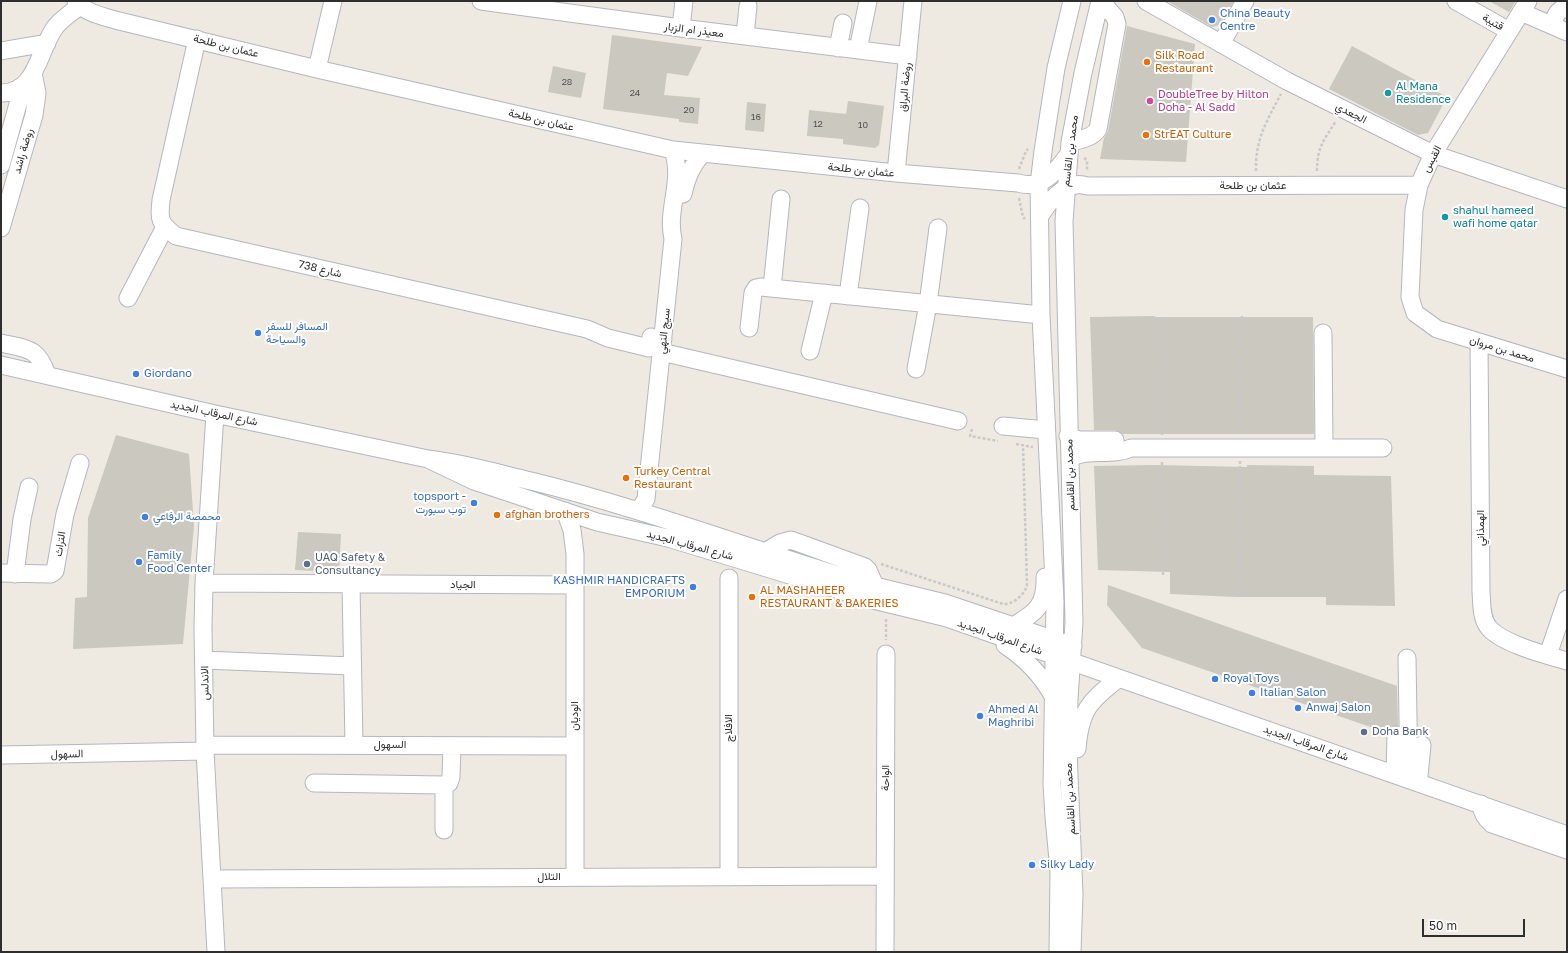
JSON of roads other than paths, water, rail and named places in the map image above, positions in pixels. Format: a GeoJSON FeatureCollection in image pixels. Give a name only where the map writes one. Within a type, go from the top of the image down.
{"type":"FeatureCollection","features":[{"type":"Feature","properties":{"kind":"street"},"geometry":{"type":"LineString","coordinates":[[317,69],[334,1]]}},
{"type":"Feature","properties":{"kind":"street","name":"معيذر ام الزبار"},"geometry":{"type":"LineString","coordinates":[[481,1],[680,28],[908,56]]}},
{"type":"Feature","properties":{"kind":"street"},"geometry":{"type":"LineString","coordinates":[[680,28],[684,1]]}},
{"type":"Feature","properties":{"kind":"street"},"geometry":{"type":"LineString","coordinates":[[858,50],[868,1]]}},
{"type":"Feature","properties":{"kind":"street","name":"روضة البراق"},"geometry":{"type":"LineString","coordinates":[[896,173],[913,1]]}},
{"type":"Feature","properties":{"kind":"street","name":"محمد بن القاسم"},"geometry":{"type":"LineString","coordinates":[[1058,952],[1059,871],[1053,802],[1055,601],[1041,315],[1040,184],[1042,160],[1056,68],[1072,1]]}},
{"type":"Feature","properties":{"kind":"street"},"geometry":{"type":"LineString","coordinates":[[1040,184],[1059,167],[1069,149],[1095,134],[1098,129],[1117,24],[1115,17],[1101,1]]}},
{"type":"Feature","properties":{"kind":"street","name":"محمد بن القاسم"},"geometry":{"type":"LineString","coordinates":[[1072,952],[1074,894],[1068,778],[1068,725],[1074,622],[1070,458],[1068,436],[1064,244],[1065,206],[1069,149],[1083,73],[1101,1]]}},
{"type":"Feature","properties":{"kind":"street","name":"الجعدي"},"geometry":{"type":"LineString","coordinates":[[1146,1],[1287,81],[1433,154],[1567,199]]}},
{"type":"Feature","properties":{"kind":"street"},"geometry":{"type":"LineString","coordinates":[[1221,44],[1245,1]]}},
{"type":"Feature","properties":{"kind":"street","name":"قتيبة"},"geometry":{"type":"LineString","coordinates":[[1456,1],[1509,31]]}},
{"type":"Feature","properties":{"kind":"street"},"geometry":{"type":"LineString","coordinates":[[1,165],[28,80],[56,26],[78,3]]}},
{"type":"Feature","properties":{"kind":"street","name":"عثمان بن طلحة"},"geometry":{"type":"LineString","coordinates":[[78,3],[103,16],[317,69],[673,150],[896,173],[1029,185],[1040,184]]}},
{"type":"Feature","properties":{"kind":"street"},"geometry":{"type":"LineString","coordinates":[[745,36],[748,6]]}},
{"type":"Feature","properties":{"kind":"street"},"geometry":{"type":"LineString","coordinates":[[1525,7],[1552,25],[1567,32]]}},
{"type":"Feature","properties":{"kind":"street","name":"القبس"},"geometry":{"type":"LineString","coordinates":[[1437,329],[1415,313],[1410,297],[1414,210],[1419,186],[1433,154],[1525,7]]}},
{"type":"Feature","properties":{"kind":"street"},"geometry":{"type":"LineString","coordinates":[[1552,25],[1559,10],[1562,8],[1567,9]]}},
{"type":"Feature","properties":{"kind":"street"},"geometry":{"type":"LineString","coordinates":[[838,48],[843,23]]}},
{"type":"Feature","properties":{"kind":"street"},"geometry":{"type":"LineString","coordinates":[[128,298],[165,227],[159,216],[161,200],[197,39]]}},
{"type":"Feature","properties":{"kind":"street"},"geometry":{"type":"LineString","coordinates":[[1,51],[47,42]]}},
{"type":"Feature","properties":{"kind":"street"},"geometry":{"type":"LineString","coordinates":[[1,93],[14,92],[28,80]]}},
{"type":"Feature","properties":{"kind":"street","name":"روضة راشد"},"geometry":{"type":"LineString","coordinates":[[1,228],[34,115],[37,93],[28,80]]}},
{"type":"Feature","properties":{"kind":"street","name":"سيج النهي"},"geometry":{"type":"LineString","coordinates":[[639,511],[646,499],[673,239],[671,223],[677,166],[673,150]]}},
{"type":"Feature","properties":{"kind":"street"},"geometry":{"type":"LineString","coordinates":[[673,239],[678,229],[688,176],[696,160],[702,154]]}},
{"type":"Feature","properties":{"kind":"street"},"geometry":{"type":"LineString","coordinates":[[1018,183],[1042,160]]}},
{"type":"Feature","properties":{"kind":"street","name":"عثمان بن طلحة"},"geometry":{"type":"LineString","coordinates":[[1066,188],[1076,184],[1087,186],[1419,186]]}},
{"type":"Feature","properties":{"kind":"street"},"geometry":{"type":"LineString","coordinates":[[1065,206],[1070,198],[1087,186]]}},
{"type":"Feature","properties":{"kind":"street"},"geometry":{"type":"LineString","coordinates":[[1040,216],[1051,201],[1066,188]]}},
{"type":"Feature","properties":{"kind":"street"},"geometry":{"type":"LineString","coordinates":[[772,288],[781,199]]}},
{"type":"Feature","properties":{"kind":"street"},"geometry":{"type":"LineString","coordinates":[[848,296],[860,208]]}},
{"type":"Feature","properties":{"kind":"street","name":"شارع 738"},"geometry":{"type":"LineString","coordinates":[[165,227],[176,236],[188,239],[587,329],[621,331],[650,337],[661,344],[670,354],[958,421]]}},
{"type":"Feature","properties":{"kind":"street"},"geometry":{"type":"LineString","coordinates":[[916,369],[928,304],[938,228]]}},
{"type":"Feature","properties":{"kind":"street"},"geometry":{"type":"LineString","coordinates":[[749,328],[752,293],[754,290],[761,287],[1041,315]]}},
{"type":"Feature","properties":{"kind":"street"},"geometry":{"type":"LineString","coordinates":[[810,351],[824,293]]}},
{"type":"Feature","properties":{"kind":"street","name":"محمد بن مروان"},"geometry":{"type":"LineString","coordinates":[[1437,329],[1567,369]]}},
{"type":"Feature","properties":{"kind":"street"},"geometry":{"type":"LineString","coordinates":[[1323,333],[1324,448]]}},
{"type":"Feature","properties":{"kind":"street","name":"الهمذاني"},"geometry":{"type":"LineString","coordinates":[[1479,342],[1481,584],[1483,613],[1489,628],[1504,640],[1567,661]]}},
{"type":"Feature","properties":{"kind":"street"},"geometry":{"type":"LineString","coordinates":[[1,343],[27,349],[38,355],[43,362],[47,376]]}},
{"type":"Feature","properties":{"kind":"street","name":"شارع المرقاب الجديد"},"geometry":{"type":"LineString","coordinates":[[1,365],[215,414],[428,460],[451,462],[565,489],[876,586],[945,603],[1013,626],[1055,648]]}},
{"type":"Feature","properties":{"kind":"street","name":"الاندلس"},"geometry":{"type":"LineString","coordinates":[[215,414],[204,583],[203,628],[205,748],[216,952]]}},
{"type":"Feature","properties":{"kind":"street"},"geometry":{"type":"LineString","coordinates":[[1003,424],[1046,427]]}},
{"type":"Feature","properties":{"kind":"street"},"geometry":{"type":"LineString","coordinates":[[1068,436],[1079,440],[1115,440],[1127,444],[1132,448]]}},
{"type":"Feature","properties":{"kind":"street"},"geometry":{"type":"LineString","coordinates":[[1070,458],[1084,453],[1118,452],[1132,448],[1383,448]]}},
{"type":"Feature","properties":{"kind":"street","name":"شارع المرقاب الجديد"},"geometry":{"type":"LineString","coordinates":[[428,460],[474,481],[597,522],[676,540],[886,603],[928,613],[989,633],[1055,648],[1072,654],[1118,679],[1403,776],[1567,835]]}},
{"type":"Feature","properties":{"kind":"street","name":"التراث"},"geometry":{"type":"LineString","coordinates":[[8,573],[51,574],[55,571],[65,514],[80,463]]}},
{"type":"Feature","properties":{"kind":"street"},"geometry":{"type":"LineString","coordinates":[[8,573],[29,487]]}},
{"type":"Feature","properties":{"kind":"street"},"geometry":{"type":"LineString","coordinates":[[530,500],[552,498],[616,515],[639,511]]}},
{"type":"Feature","properties":{"kind":"street","name":"الوديان"},"geometry":{"type":"LineString","coordinates":[[566,512],[572,530],[575,554],[576,877]]}},
{"type":"Feature","properties":{"kind":"street","name":"الوديان"},"geometry":{"type":"LineString","coordinates":[[575,554],[581,537],[597,522]]}},
{"type":"Feature","properties":{"kind":"street"},"geometry":{"type":"LineString","coordinates":[[1013,626],[1034,613],[1043,599],[1045,583],[1044,540],[1052,522]]}},
{"type":"Feature","properties":{"kind":"street"},"geometry":{"type":"LineString","coordinates":[[765,552],[780,543],[790,540],[862,565],[868,570],[876,586]]}},
{"type":"Feature","properties":{"kind":"street","name":"الافلاج"},"geometry":{"type":"LineString","coordinates":[[729,578],[729,877]]}},
{"type":"Feature","properties":{"kind":"street","name":"الجياد"},"geometry":{"type":"LineString","coordinates":[[204,583],[575,586]]}},
{"type":"Feature","properties":{"kind":"street"},"geometry":{"type":"LineString","coordinates":[[351,584],[354,746]]}},
{"type":"Feature","properties":{"kind":"street"},"geometry":{"type":"LineString","coordinates":[[1548,655],[1567,599]]}},
{"type":"Feature","properties":{"kind":"street"},"geometry":{"type":"LineString","coordinates":[[989,633],[1029,663],[1041,676],[1053,696]]}},
{"type":"Feature","properties":{"kind":"street","name":"الواحة"},"geometry":{"type":"LineString","coordinates":[[885,952],[886,654]]}},
{"type":"Feature","properties":{"kind":"street"},"geometry":{"type":"LineString","coordinates":[[1403,776],[1407,658]]}},
{"type":"Feature","properties":{"kind":"street"},"geometry":{"type":"LineString","coordinates":[[204,660],[352,666]]}},
{"type":"Feature","properties":{"kind":"street"},"geometry":{"type":"LineString","coordinates":[[1068,778],[1074,765],[1078,731],[1084,714],[1097,695],[1118,679]]}},
{"type":"Feature","properties":{"kind":"street"},"geometry":{"type":"LineString","coordinates":[[1393,735],[1403,776]]}},
{"type":"Feature","properties":{"kind":"street"},"geometry":{"type":"LineString","coordinates":[[1403,776],[1422,744]]}},
{"type":"Feature","properties":{"kind":"street"},"geometry":{"type":"LineString","coordinates":[[314,783],[444,785],[449,783],[451,777],[452,746]]}},
{"type":"Feature","properties":{"kind":"street","name":"السهول"},"geometry":{"type":"LineString","coordinates":[[1,755],[205,748],[575,746]]}},
{"type":"Feature","properties":{"kind":"street"},"geometry":{"type":"LineString","coordinates":[[444,785],[444,830]]}},
{"type":"Feature","properties":{"kind":"street"},"geometry":{"type":"LineString","coordinates":[[1481,804],[1482,812],[1492,824],[1567,850]]}},
{"type":"Feature","properties":{"kind":"street","name":"التلال"},"geometry":{"type":"LineString","coordinates":[[212,879],[885,876]]}},
{"type":"Feature","properties":{"kind":"place","name":"China Beauty Centre"},"geometry":{"type":"Point","coordinates":[1212,20]}},
{"type":"Feature","properties":{"kind":"place","name":"Silk Road Restaurant"},"geometry":{"type":"Point","coordinates":[1147,62]}},
{"type":"Feature","properties":{"kind":"place","name":"Al Mana Residence"},"geometry":{"type":"Point","coordinates":[1388,93]}},
{"type":"Feature","properties":{"kind":"place","name":"DoubleTree by Hilton Doha - Al Sadd"},"geometry":{"type":"Point","coordinates":[1150,101]}},
{"type":"Feature","properties":{"kind":"place","name":"StrEAT Culture"},"geometry":{"type":"Point","coordinates":[1146,135]}},
{"type":"Feature","properties":{"kind":"place","name":"shahul hameed wafi home qatar"},"geometry":{"type":"Point","coordinates":[1445,217]}},
{"type":"Feature","properties":{"kind":"place","name":"المسافر للسفر والسياحة"},"geometry":{"type":"Point","coordinates":[258,333]}},
{"type":"Feature","properties":{"kind":"place","name":"Giordano"},"geometry":{"type":"Point","coordinates":[136,374]}},
{"type":"Feature","properties":{"kind":"place","name":"Turkey Central Restaurant"},"geometry":{"type":"Point","coordinates":[626,478]}},
{"type":"Feature","properties":{"kind":"place","name":"topsport - توب سبورت"},"geometry":{"type":"Point","coordinates":[474,503]}},
{"type":"Feature","properties":{"kind":"place","name":"afghan brothers"},"geometry":{"type":"Point","coordinates":[497,515]}},
{"type":"Feature","properties":{"kind":"place","name":"محمصة الرفاعي"},"geometry":{"type":"Point","coordinates":[145,517]}},
{"type":"Feature","properties":{"kind":"place","name":"Family Food Center"},"geometry":{"type":"Point","coordinates":[139,562]}},
{"type":"Feature","properties":{"kind":"place","name":"UAQ Safety & Consultancy"},"geometry":{"type":"Point","coordinates":[307,564]}},
{"type":"Feature","properties":{"kind":"place","name":"KASHMIR HANDICRAFTS EMPORIUM"},"geometry":{"type":"Point","coordinates":[693,587]}},
{"type":"Feature","properties":{"kind":"place","name":"AL MASHAHEER RESTAURANT & BAKERIES"},"geometry":{"type":"Point","coordinates":[752,597]}},
{"type":"Feature","properties":{"kind":"place","name":"Royal Toys"},"geometry":{"type":"Point","coordinates":[1215,679]}},
{"type":"Feature","properties":{"kind":"place","name":"Italian Salon"},"geometry":{"type":"Point","coordinates":[1252,693]}},
{"type":"Feature","properties":{"kind":"place","name":"Anwaj Salon"},"geometry":{"type":"Point","coordinates":[1298,708]}},
{"type":"Feature","properties":{"kind":"place","name":"Ahmed Al Maghribi"},"geometry":{"type":"Point","coordinates":[980,716]}},
{"type":"Feature","properties":{"kind":"place","name":"Doha Bank"},"geometry":{"type":"Point","coordinates":[1364,732]}},
{"type":"Feature","properties":{"kind":"place","name":"Silky Lady"},"geometry":{"type":"Point","coordinates":[1032,865]}}]}
